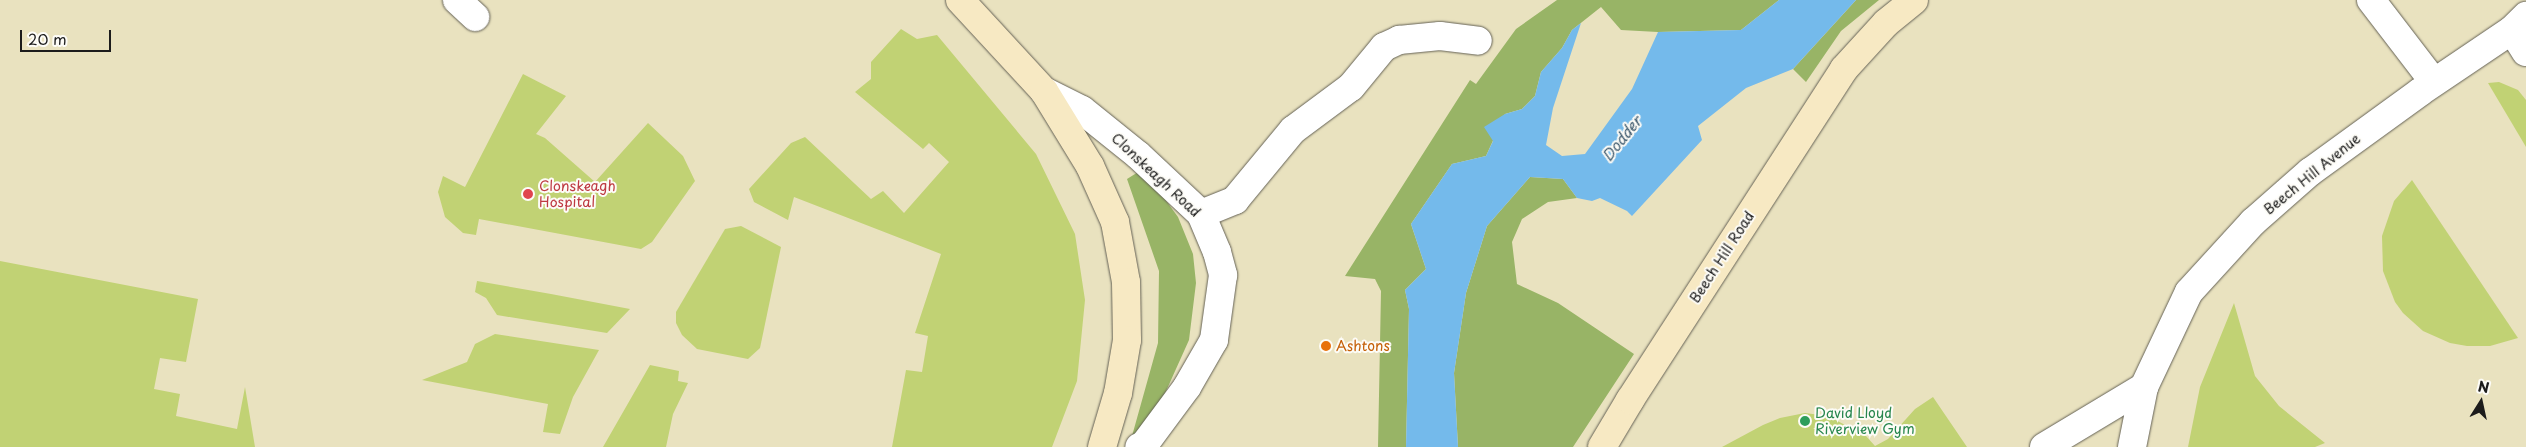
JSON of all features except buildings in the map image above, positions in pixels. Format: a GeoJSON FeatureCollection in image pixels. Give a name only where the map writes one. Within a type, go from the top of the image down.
{"type":"FeatureCollection","features":[{"type":"Feature","properties":{"kind":"street","name":"Clonskeagh Road"},"geometry":{"type":"LineString","coordinates":[[960,0],[1044,91],[1090,166],[1115,222],[1126,282],[1127,340],[1118,393],[1102,447]]}},
{"type":"Feature","properties":{"kind":"street","name":"Beech Hill Road"},"geometry":{"type":"LineString","coordinates":[[1602,447],[1636,391],[1844,69],[1886,23],[1914,0]]}},
{"type":"Feature","properties":{"kind":"street"},"geometry":{"type":"LineString","coordinates":[[2371,0],[2434,82]]}},
{"type":"Feature","properties":{"kind":"street","name":"Beech Hill Avenue"},"geometry":{"type":"LineString","coordinates":[[2132,447],[2144,386],[2189,292],[2253,222],[2310,172],[2434,82],[2521,33]]}},
{"type":"Feature","properties":{"kind":"street"},"geometry":{"type":"LineString","coordinates":[[1201,214],[1235,200],[1293,130],[1351,87],[1384,47],[1399,40],[1440,36],[1478,41]]}},
{"type":"Feature","properties":{"kind":"street","name":"Clonskeagh Road"},"geometry":{"type":"LineString","coordinates":[[1044,91],[1082,110],[1138,155],[1201,214],[1217,252],[1223,275],[1214,340],[1187,387],[1144,445],[1139,447]]}},
{"type":"Feature","properties":{"kind":"street"},"geometry":{"type":"LineString","coordinates":[[2044,447],[2144,386]]}},
{"type":"Feature","properties":{"kind":"green space"},"geometry":{"type":"Polygon","coordinates":[[[1557,0],[1779,0],[1741,30],[1658,32],[1621,30],[1601,7],[1572,30],[1562,48],[1541,72],[1535,96],[1522,109],[1505,114],[1486,156],[1452,164],[1411,224],[1426,269],[1405,290],[1409,309],[1406,447],[1378,447],[1381,291],[1375,279],[1345,276],[1470,80],[1476,84],[1516,29],[1557,0]]]}},
{"type":"Feature","properties":{"kind":"green space"},"geometry":{"type":"Polygon","coordinates":[[[1856,0],[1879,0],[1841,31],[1806,82],[1793,69],[1856,0]]]}},
{"type":"Feature","properties":{"kind":"green space"},"geometry":{"type":"Polygon","coordinates":[[[901,29],[917,39],[937,35],[1036,154],[1075,234],[1085,300],[1077,381],[1052,447],[892,447],[906,370],[922,372],[928,336],[915,333],[941,254],[794,197],[788,220],[754,202],[749,189],[791,143],[805,137],[871,199],[883,191],[904,213],[949,162],[929,143],[923,149],[855,92],[871,79],[871,62],[901,29]]]}},
{"type":"Feature","properties":{"kind":"green space"},"geometry":{"type":"Polygon","coordinates":[[[523,74],[566,96],[536,134],[545,138],[595,182],[648,123],[683,156],[695,181],[652,242],[641,249],[479,219],[476,235],[463,233],[445,217],[438,192],[443,176],[465,187],[523,74]]]}},
{"type":"Feature","properties":{"kind":"green space"},"geometry":{"type":"Polygon","coordinates":[[[2499,82],[2518,90],[2526,100],[2526,147],[2488,83],[2499,82]]]}},
{"type":"Feature","properties":{"kind":"green space"},"geometry":{"type":"Polygon","coordinates":[[[1143,169],[1178,217],[1193,254],[1196,283],[1189,340],[1158,409],[1132,436],[1158,343],[1159,271],[1127,179],[1143,169]]]}},
{"type":"Feature","properties":{"kind":"green space"},"geometry":{"type":"Polygon","coordinates":[[[1530,177],[1563,179],[1577,198],[1548,202],[1522,219],[1512,242],[1517,284],[1558,303],[1634,354],[1573,447],[1458,447],[1454,373],[1466,293],[1487,226],[1530,177]]]}},
{"type":"Feature","properties":{"kind":"green space"},"geometry":{"type":"Polygon","coordinates":[[[2412,180],[2518,338],[2490,346],[2467,346],[2450,343],[2423,331],[2403,313],[2395,302],[2383,271],[2382,236],[2394,201],[2412,180]]]}},
{"type":"Feature","properties":{"kind":"green space"},"geometry":{"type":"Polygon","coordinates":[[[741,226],[781,247],[760,348],[748,359],[697,349],[682,335],[676,323],[676,312],[725,229],[741,226]]]}},
{"type":"Feature","properties":{"kind":"green space"},"geometry":{"type":"Polygon","coordinates":[[[0,261],[198,299],[186,362],[160,358],[154,389],[180,394],[176,416],[237,429],[245,387],[255,447],[0,447],[0,261]]]}},
{"type":"Feature","properties":{"kind":"green space"},"geometry":{"type":"Polygon","coordinates":[[[477,281],[630,309],[607,333],[497,315],[486,298],[475,292],[477,281]]]}},
{"type":"Feature","properties":{"kind":"green space"},"geometry":{"type":"Polygon","coordinates":[[[2234,303],[2255,376],[2279,406],[2325,443],[2315,447],[2188,447],[2200,387],[2234,303]]]}},
{"type":"Feature","properties":{"kind":"green space"},"geometry":{"type":"Polygon","coordinates":[[[495,334],[599,350],[573,397],[560,434],[543,432],[548,404],[422,380],[467,362],[475,344],[495,334]]]}},
{"type":"Feature","properties":{"kind":"green space"},"geometry":{"type":"Polygon","coordinates":[[[650,365],[679,371],[678,381],[688,383],[673,414],[666,447],[603,447],[650,365]]]}},
{"type":"Feature","properties":{"kind":"green space","name":"David Lloyd Riverview Gym"},"geometry":{"type":"Polygon","coordinates":[[[1933,397],[1967,447],[1722,447],[1780,418],[1805,413],[1828,416],[1866,436],[1875,446],[1888,439],[1915,409],[1933,397]]]}},
{"type":"Feature","properties":{"kind":"water","name":"Dodder"},"geometry":{"type":"Polygon","coordinates":[[[1779,0],[1856,0],[1793,69],[1746,88],[1698,126],[1702,140],[1632,216],[1627,211],[1600,198],[1592,201],[1577,198],[1563,179],[1530,177],[1487,226],[1466,293],[1454,373],[1458,447],[1406,447],[1409,309],[1405,290],[1426,269],[1411,224],[1452,164],[1486,156],[1493,141],[1484,127],[1505,114],[1522,109],[1535,96],[1541,72],[1562,48],[1572,30],[1581,23],[1553,108],[1546,145],[1562,156],[1585,154],[1632,89],[1658,32],[1741,30],[1779,0]]]}},
{"type":"Feature","properties":{"kind":"place","name":"Clonskeagh Hospital"},"geometry":{"type":"Point","coordinates":[528,194]}},
{"type":"Feature","properties":{"kind":"place","name":"Ashtons"},"geometry":{"type":"Point","coordinates":[1326,346]}},
{"type":"Feature","properties":{"kind":"place","name":"David Lloyd Riverview Gym"},"geometry":{"type":"Point","coordinates":[1805,421]}}]}
